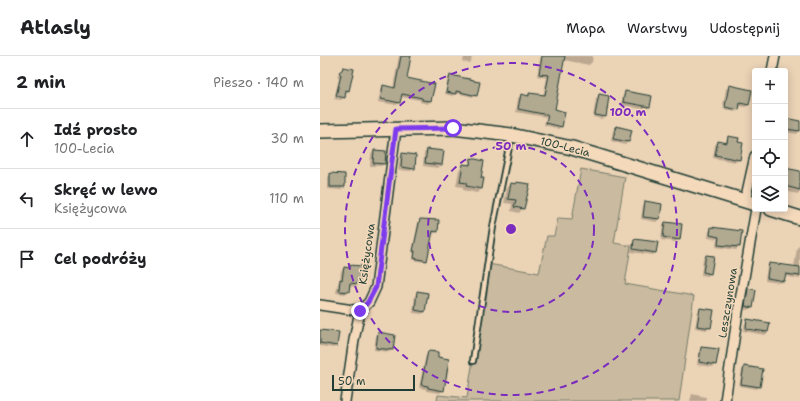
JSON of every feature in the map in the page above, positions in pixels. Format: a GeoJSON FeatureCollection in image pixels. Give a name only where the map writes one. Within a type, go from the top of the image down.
{"type":"FeatureCollection","features":[{"type":"Feature","properties":{"kind":"street"},"geometry":{"type":"LineString","coordinates":[[773,68],[775,56]]}},
{"type":"Feature","properties":{"kind":"street","name":"100-Lecia"},"geometry":{"type":"LineString","coordinates":[[320,131],[453,128],[511,135],[572,148],[750,202]]}},
{"type":"Feature","properties":{"kind":"street","name":"Księżycowa"},"geometry":{"type":"LineString","coordinates":[[345,401],[360,311],[368,302],[376,287],[396,129]]}},
{"type":"Feature","properties":{"kind":"street"},"geometry":{"type":"LineString","coordinates":[[750,202],[753,176]]}},
{"type":"Feature","properties":{"kind":"street","name":"Leszczynowa"},"geometry":{"type":"LineString","coordinates":[[725,401],[738,312],[755,212]]}},
{"type":"Feature","properties":{"kind":"street"},"geometry":{"type":"LineString","coordinates":[[781,212],[800,218]]}},
{"type":"Feature","properties":{"kind":"street"},"geometry":{"type":"LineString","coordinates":[[320,306],[360,311]]}},
{"type":"Feature","properties":{"kind":"lane"},"geometry":{"type":"LineString","coordinates":[[473,361],[494,227],[511,135]]}},
{"type":"Feature","properties":{"kind":"shaded area"},"geometry":{"type":"Polygon","coordinates":[[[581,169],[625,177],[614,243],[631,246],[625,284],[694,296],[679,401],[437,401],[438,395],[467,398],[488,264],[539,273],[547,236],[554,236],[558,218],[572,219],[581,169]]]}},
{"type":"Feature","properties":{"kind":"building"},"geometry":{"type":"Polygon","coordinates":[[[401,56],[411,56],[407,78],[435,84],[431,101],[402,94],[400,103],[381,99],[383,85],[395,88],[401,56]]]}},
{"type":"Feature","properties":{"kind":"building"},"geometry":{"type":"Polygon","coordinates":[[[542,56],[565,56],[555,109],[565,112],[562,127],[546,123],[548,115],[518,109],[521,94],[529,96],[529,93],[545,95],[549,75],[539,74],[542,56]]]}},
{"type":"Feature","properties":{"kind":"building"},"geometry":{"type":"Polygon","coordinates":[[[343,67],[354,69],[349,91],[346,90],[345,98],[336,96],[341,75],[339,72],[343,67]]]}},
{"type":"Feature","properties":{"kind":"building"},"geometry":{"type":"Polygon","coordinates":[[[450,75],[480,82],[477,96],[456,91],[456,94],[446,92],[450,75]]]}},
{"type":"Feature","properties":{"kind":"building"},"geometry":{"type":"Polygon","coordinates":[[[729,85],[752,90],[749,105],[740,103],[739,110],[725,107],[729,85]]]}},
{"type":"Feature","properties":{"kind":"building"},"geometry":{"type":"Polygon","coordinates":[[[625,91],[652,96],[650,107],[623,102],[625,91]]]}},
{"type":"Feature","properties":{"kind":"building"},"geometry":{"type":"Polygon","coordinates":[[[599,94],[609,96],[606,117],[595,115],[599,94]]]}},
{"type":"Feature","properties":{"kind":"building"},"geometry":{"type":"Polygon","coordinates":[[[788,119],[800,121],[800,131],[788,129],[788,119]]]}},
{"type":"Feature","properties":{"kind":"building"},"geometry":{"type":"Polygon","coordinates":[[[616,126],[632,130],[629,142],[613,139],[616,126]]]}},
{"type":"Feature","properties":{"kind":"building"},"geometry":{"type":"Polygon","coordinates":[[[728,136],[739,138],[738,142],[743,143],[740,160],[715,155],[718,141],[727,143],[728,136]]]}},
{"type":"Feature","properties":{"kind":"building"},"geometry":{"type":"Polygon","coordinates":[[[427,149],[444,151],[442,165],[425,163],[427,149]]]}},
{"type":"Feature","properties":{"kind":"building"},"geometry":{"type":"Polygon","coordinates":[[[374,150],[386,151],[385,164],[373,163],[374,150]]]}},
{"type":"Feature","properties":{"kind":"building"},"geometry":{"type":"Polygon","coordinates":[[[402,153],[416,155],[415,169],[401,167],[402,153]]]}},
{"type":"Feature","properties":{"kind":"building"},"geometry":{"type":"Polygon","coordinates":[[[471,158],[484,161],[481,178],[484,178],[482,189],[466,186],[467,183],[460,182],[463,164],[470,165],[471,158]]]}},
{"type":"Feature","properties":{"kind":"building"},"geometry":{"type":"Polygon","coordinates":[[[788,169],[800,171],[800,190],[788,187],[788,169]]]}},
{"type":"Feature","properties":{"kind":"building"},"geometry":{"type":"Polygon","coordinates":[[[330,173],[345,174],[345,187],[330,187],[330,173]]]}},
{"type":"Feature","properties":{"kind":"building"},"geometry":{"type":"Polygon","coordinates":[[[516,182],[530,184],[524,209],[514,207],[516,200],[508,199],[511,183],[516,184],[516,182]]]}},
{"type":"Feature","properties":{"kind":"building"},"geometry":{"type":"Polygon","coordinates":[[[645,201],[662,204],[660,219],[643,217],[645,201]]]}},
{"type":"Feature","properties":{"kind":"building"},"geometry":{"type":"Polygon","coordinates":[[[420,219],[439,220],[438,232],[433,231],[427,261],[414,258],[415,251],[413,251],[420,219]]]}},
{"type":"Feature","properties":{"kind":"building"},"geometry":{"type":"Polygon","coordinates":[[[665,222],[682,224],[680,240],[663,237],[665,222]]]}},
{"type":"Feature","properties":{"kind":"building"},"geometry":{"type":"Polygon","coordinates":[[[711,227],[742,231],[740,247],[718,245],[719,237],[710,235],[711,227]]]}},
{"type":"Feature","properties":{"kind":"building"},"geometry":{"type":"Polygon","coordinates":[[[634,239],[658,242],[656,253],[633,249],[634,239]]]}},
{"type":"Feature","properties":{"kind":"building"},"geometry":{"type":"Polygon","coordinates":[[[706,255],[714,256],[711,274],[703,272],[706,255]]]}},
{"type":"Feature","properties":{"kind":"building"},"geometry":{"type":"Polygon","coordinates":[[[769,263],[800,267],[800,276],[786,274],[784,281],[767,278],[769,263]]]}},
{"type":"Feature","properties":{"kind":"building"},"geometry":{"type":"Polygon","coordinates":[[[350,265],[362,266],[359,284],[350,283],[349,292],[339,291],[340,279],[342,280],[344,267],[350,268],[350,265]]]}},
{"type":"Feature","properties":{"kind":"building"},"geometry":{"type":"Polygon","coordinates":[[[748,288],[756,290],[753,308],[745,306],[748,288]]]}},
{"type":"Feature","properties":{"kind":"building"},"geometry":{"type":"Polygon","coordinates":[[[417,291],[428,293],[425,312],[415,310],[417,291]]]}},
{"type":"Feature","properties":{"kind":"building"},"geometry":{"type":"Polygon","coordinates":[[[700,308],[714,310],[711,328],[697,326],[700,308]]]}},
{"type":"Feature","properties":{"kind":"building"},"geometry":{"type":"Polygon","coordinates":[[[747,319],[770,323],[768,332],[746,329],[747,319]]]}},
{"type":"Feature","properties":{"kind":"building"},"geometry":{"type":"Polygon","coordinates":[[[320,330],[339,332],[337,346],[320,343],[320,330]]]}},
{"type":"Feature","properties":{"kind":"building"},"geometry":{"type":"Polygon","coordinates":[[[378,332],[395,335],[393,350],[376,348],[378,332]]]}},
{"type":"Feature","properties":{"kind":"building"},"geometry":{"type":"Polygon","coordinates":[[[701,347],[719,349],[716,365],[699,362],[701,347]]]}},
{"type":"Feature","properties":{"kind":"building"},"geometry":{"type":"Polygon","coordinates":[[[428,351],[438,352],[438,357],[449,359],[444,391],[421,385],[428,351]]]}},
{"type":"Feature","properties":{"kind":"building"},"geometry":{"type":"Polygon","coordinates":[[[744,366],[763,369],[760,387],[741,384],[744,366]]]}},
{"type":"Feature","properties":{"kind":"route"},"geometry":{"type":"LineString","coordinates":[[360,311],[368,302],[376,287],[396,129],[453,128]]}}]}
